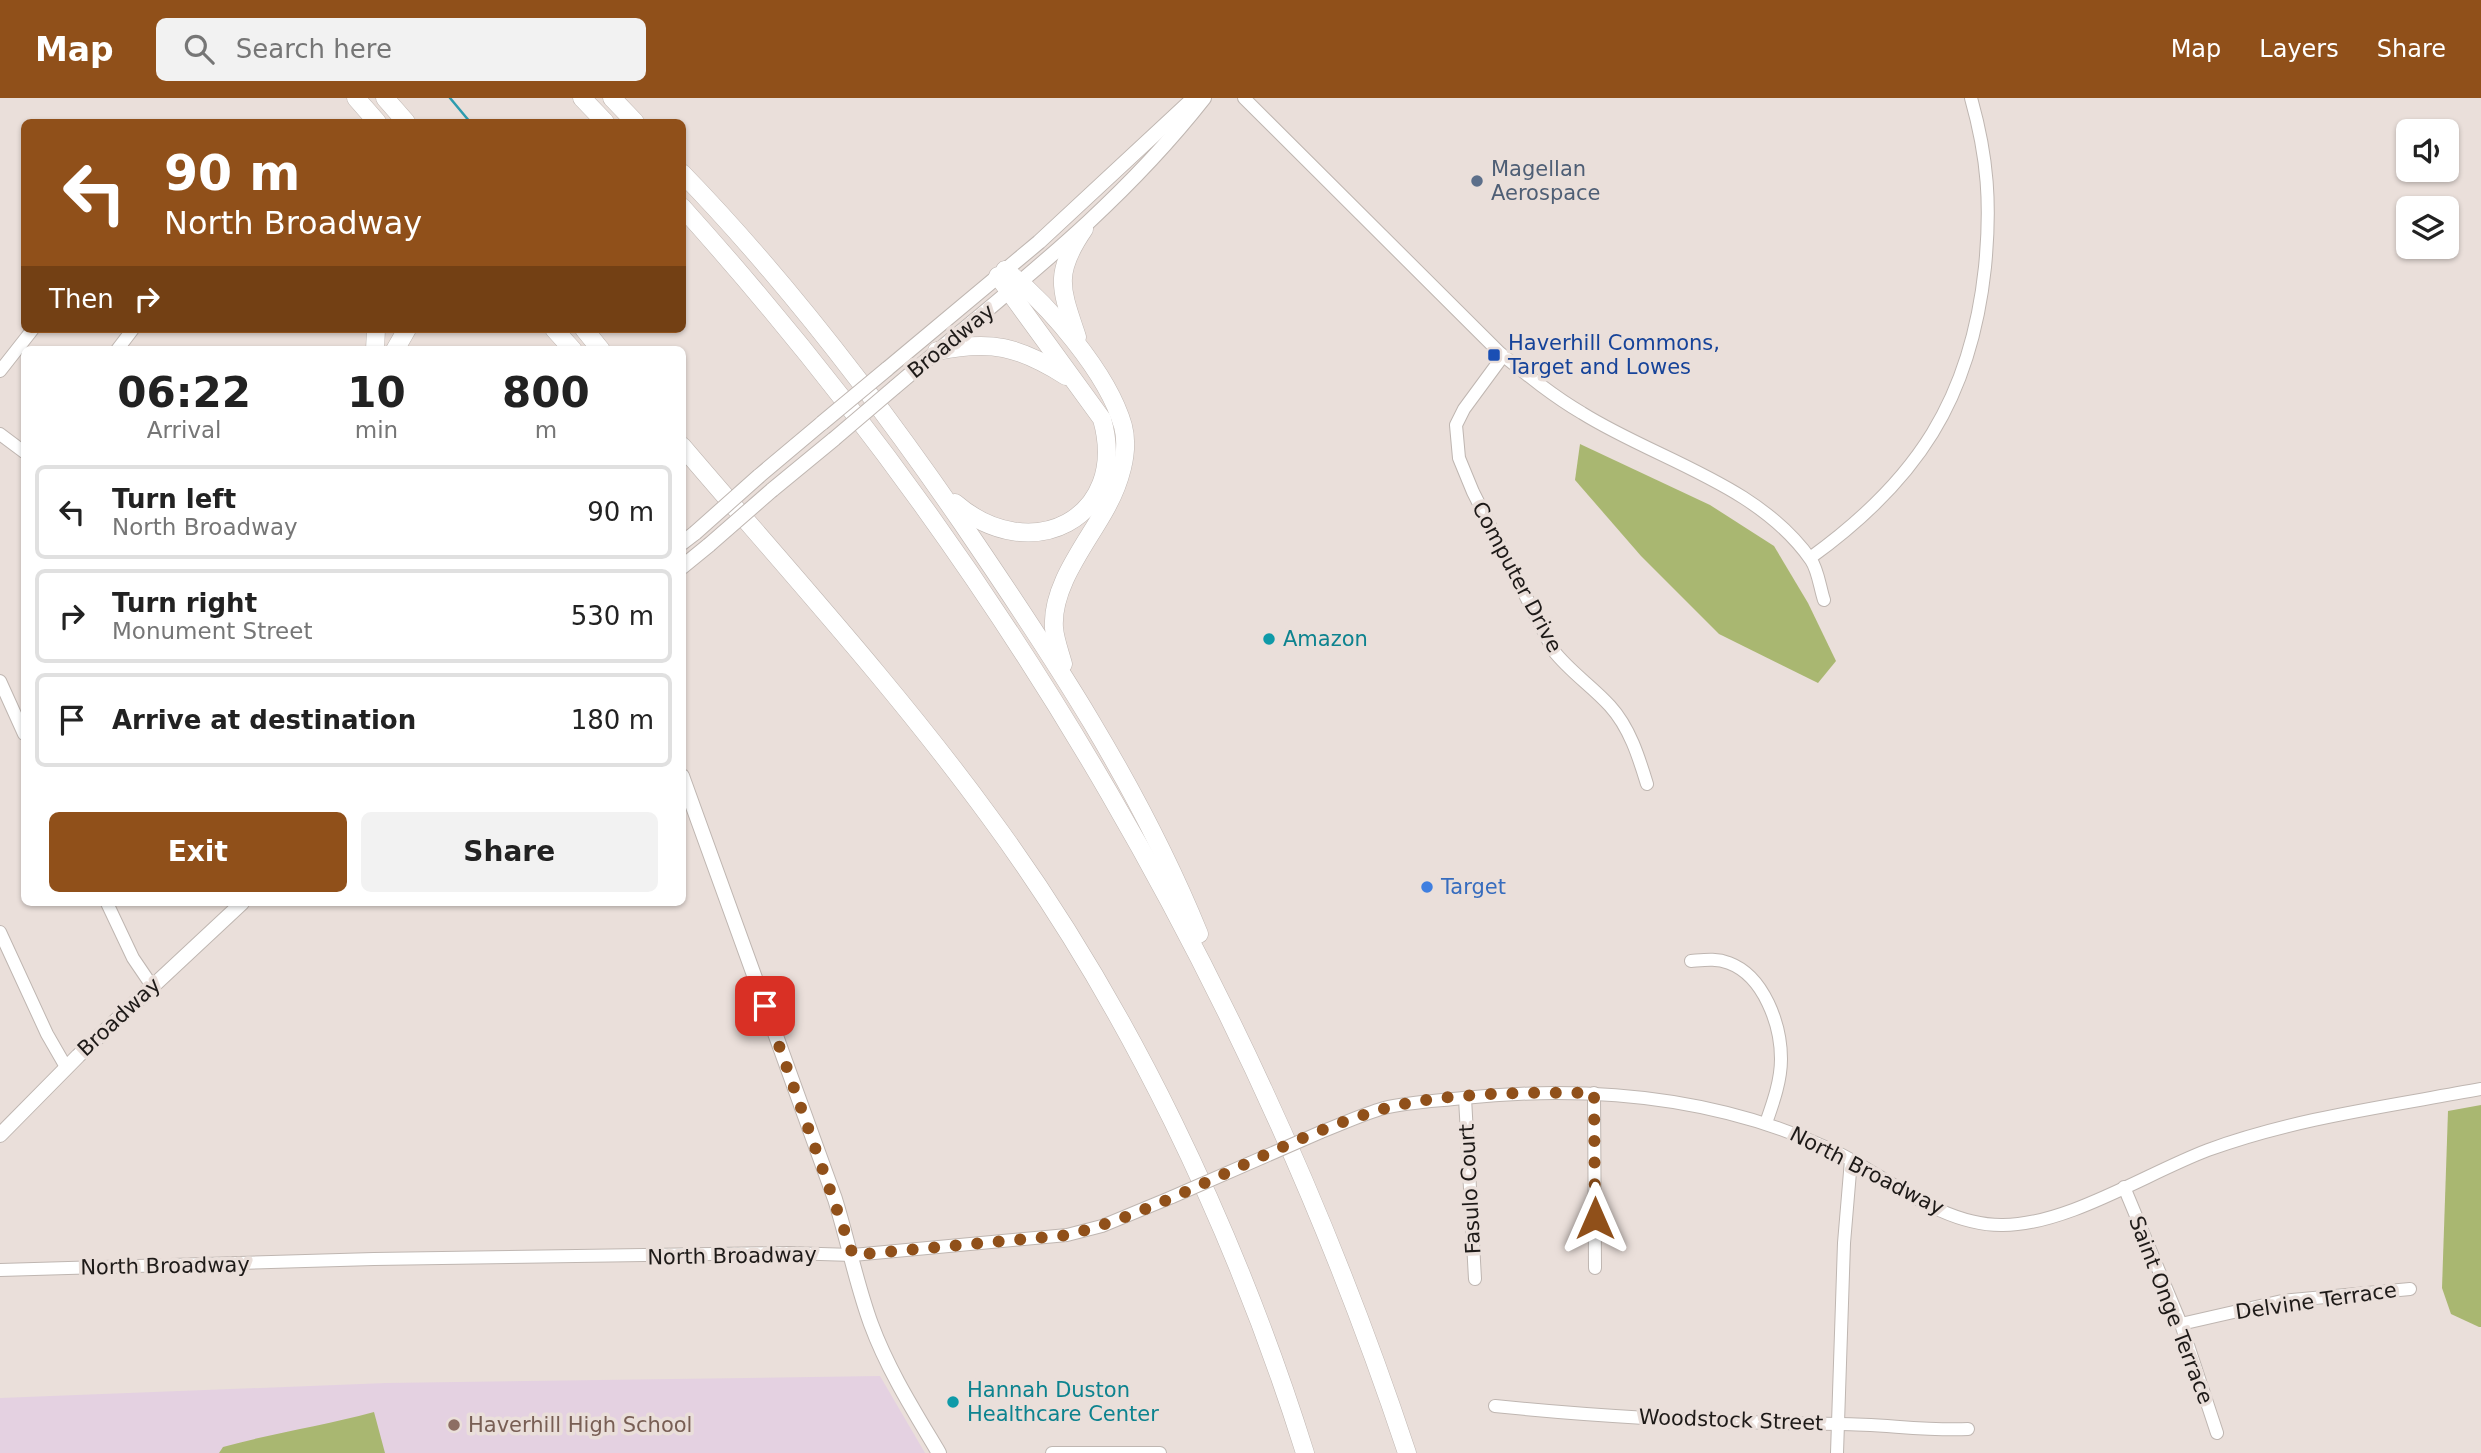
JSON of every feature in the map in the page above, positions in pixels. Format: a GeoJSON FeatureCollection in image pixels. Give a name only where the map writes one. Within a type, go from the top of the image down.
{"type":"FeatureCollection","features":[{"type":"Feature","properties":{"kind":"highway"},"geometry":{"type":"LineString","coordinates":[[356,98],[373,119]]}},
{"type":"Feature","properties":{"kind":"highway"},"geometry":{"type":"LineString","coordinates":[[385,98],[403,119]]}},
{"type":"Feature","properties":{"kind":"highway"},"geometry":{"type":"LineString","coordinates":[[582,98],[601,119]]}},
{"type":"Feature","properties":{"kind":"highway"},"geometry":{"type":"LineString","coordinates":[[612,98],[632,119]]}},
{"type":"Feature","properties":{"kind":"highway"},"geometry":{"type":"LineString","coordinates":[[686,178],[813,323],[942,492],[1068,681],[1164,851],[1201,939],[1226,1010]]}},
{"type":"Feature","properties":{"kind":"highway"},"geometry":{"type":"LineString","coordinates":[[686,212],[838,390],[971,573],[1101,776],[1226,1010],[1333,1247],[1407,1453]]}},
{"type":"Feature","properties":{"kind":"highway"},"geometry":{"type":"LineString","coordinates":[[1081,351],[1062,287],[1063,267],[1084,229]]}},
{"type":"Feature","properties":{"kind":"highway"},"geometry":{"type":"LineString","coordinates":[[1002,273],[1016,288],[1058,321],[1103,384],[1123,427],[1124,462],[1107,506],[1063,582],[1054,627],[1068,681]]}},
{"type":"Feature","properties":{"kind":"highway"},"geometry":{"type":"LineString","coordinates":[[942,492],[983,524],[1027,535],[1058,528],[1079,514],[1099,491],[1109,444],[1102,419],[1044,342],[1016,288]]}},
{"type":"Feature","properties":{"kind":"highway"},"geometry":{"type":"LineString","coordinates":[[556,333],[569,346]]}},
{"type":"Feature","properties":{"kind":"highway"},"geometry":{"type":"LineString","coordinates":[[937,351],[974,344],[1010,348],[1042,361],[1079,385]]}},
{"type":"Feature","properties":{"kind":"highway"},"geometry":{"type":"LineString","coordinates":[[686,451],[937,746],[1049,904],[1164,1105],[1207,1194],[1268,1339],[1305,1453]]}},
{"type":"Feature","properties":{"kind":"highway"},"geometry":{"type":"LineString","coordinates":[[686,462],[738,512]]}},
{"type":"Feature","properties":{"kind":"main road","name":"Broadway"},"geometry":{"type":"LineString","coordinates":[[686,540],[1002,273],[1091,195],[1194,98]]}},
{"type":"Feature","properties":{"kind":"main road","name":"Broadway"},"geometry":{"type":"LineString","coordinates":[[686,565],[1084,229],[1170,142],[1204,98]]}},
{"type":"Feature","properties":{"kind":"main road"},"geometry":{"type":"LineString","coordinates":[[686,787],[853,1255],[855,1277],[889,1366],[939,1453]]}},
{"type":"Feature","properties":{"kind":"main road","name":"Broadway"},"geometry":{"type":"LineString","coordinates":[[3,1125],[239,906]]}},
{"type":"Feature","properties":{"kind":"street"},"geometry":{"type":"LineString","coordinates":[[1244,98],[1503,356],[1582,414],[1742,496],[1773,520],[1810,558],[1824,600]]}},
{"type":"Feature","properties":{"kind":"street"},"geometry":{"type":"LineString","coordinates":[[1810,558],[1844,534],[1904,474],[1929,441],[1964,371],[1981,299],[1990,212],[1989,176],[1971,98]]}},
{"type":"Feature","properties":{"kind":"street"},"geometry":{"type":"LineString","coordinates":[[0,371],[30,333]]}},
{"type":"Feature","properties":{"kind":"street","name":"Computer Drive"},"geometry":{"type":"LineString","coordinates":[[1503,356],[1464,409],[1457,425],[1460,458],[1473,492],[1553,650],[1570,672],[1612,708],[1627,730],[1647,784]]}},
{"type":"Feature","properties":{"kind":"street"},"geometry":{"type":"LineString","coordinates":[[0,434],[21,450]]}},
{"type":"Feature","properties":{"kind":"street"},"geometry":{"type":"LineString","coordinates":[[0,681],[21,727]]}},
{"type":"Feature","properties":{"kind":"street"},"geometry":{"type":"LineString","coordinates":[[108,906],[134,958],[152,986]]}},
{"type":"Feature","properties":{"kind":"street"},"geometry":{"type":"LineString","coordinates":[[0,932],[47,1034],[66,1067]]}},
{"type":"Feature","properties":{"kind":"street"},"geometry":{"type":"LineString","coordinates":[[1690,961],[1712,959],[1731,963],[1748,977],[1770,1006],[1776,1021],[1782,1060],[1778,1085],[1766,1123]]}},
{"type":"Feature","properties":{"kind":"street","name":"North Broadway"},"geometry":{"type":"LineString","coordinates":[[0,1270],[374,1259],[788,1253],[853,1255],[1067,1235],[1102,1226],[1321,1132],[1384,1108],[1465,1098],[1594,1093],[1707,1108],[1766,1123],[1795,1133],[1851,1160],[1961,1218],[1989,1225],[2031,1222],[2124,1187],[2209,1150],[2249,1138],[2336,1116],[2481,1089]]}},
{"type":"Feature","properties":{"kind":"street"},"geometry":{"type":"LineString","coordinates":[[1594,1093],[1595,1268]]}},
{"type":"Feature","properties":{"kind":"street","name":"Fasulo Court"},"geometry":{"type":"LineString","coordinates":[[1465,1098],[1475,1279]]}},
{"type":"Feature","properties":{"kind":"street"},"geometry":{"type":"LineString","coordinates":[[1837,1453],[1844,1243],[1851,1160]]}},
{"type":"Feature","properties":{"kind":"street","name":"Saint Onge Terrace"},"geometry":{"type":"LineString","coordinates":[[2124,1187],[2181,1324],[2217,1433]]}},
{"type":"Feature","properties":{"kind":"street","name":"Delvine Terrace"},"geometry":{"type":"LineString","coordinates":[[2181,1324],[2282,1301],[2410,1289]]}},
{"type":"Feature","properties":{"kind":"street","name":"Woodstock Street"},"geometry":{"type":"LineString","coordinates":[[1495,1406],[1811,1426],[1838,1424],[1939,1430],[1968,1429]]}},
{"type":"Feature","properties":{"kind":"street"},"geometry":{"type":"LineString","coordinates":[[1052,1453],[1160,1453]]}},
{"type":"Feature","properties":{"kind":"shaded area","name":"Haverhill High School"},"geometry":{"type":"Polygon","coordinates":[[[880,1376],[925,1453],[0,1453],[0,1398],[386,1383],[880,1376]]]}},
{"type":"Feature","properties":{"kind":"green space"},"geometry":{"type":"Polygon","coordinates":[[[1580,444],[1710,505],[1774,546],[1808,603],[1836,661],[1818,683],[1719,634],[1641,556],[1575,480],[1580,444]]]}},
{"type":"Feature","properties":{"kind":"green space"},"geometry":{"type":"Polygon","coordinates":[[[2481,1105],[2479,1327],[2451,1314],[2442,1288],[2448,1111],[2481,1105]]]}},
{"type":"Feature","properties":{"kind":"green space"},"geometry":{"type":"Polygon","coordinates":[[[374,1412],[385,1453],[219,1453],[223,1447],[374,1412]]]}},
{"type":"Feature","properties":{"kind":"waterway"},"geometry":{"type":"LineString","coordinates":[[450,98],[468,119]]}},
{"type":"Feature","properties":{"kind":"place","name":"Magellan Aerospace"},"geometry":{"type":"Point","coordinates":[1477,181]}},
{"type":"Feature","properties":{"kind":"place","name":"Haverhill Commons, Target and Lowes"},"geometry":{"type":"Point","coordinates":[1494,355]}},
{"type":"Feature","properties":{"kind":"place","name":"Amazon"},"geometry":{"type":"Point","coordinates":[1269,639]}},
{"type":"Feature","properties":{"kind":"place","name":"Target"},"geometry":{"type":"Point","coordinates":[1427,887]}},
{"type":"Feature","properties":{"kind":"place","name":"Hannah Duston Healthcare Center"},"geometry":{"type":"Point","coordinates":[953,1402]}},
{"type":"Feature","properties":{"kind":"place","name":"Haverhill High School"},"geometry":{"type":"Point","coordinates":[454,1425]}},
{"type":"Feature","properties":{"kind":"route"},"geometry":{"type":"LineString","coordinates":[[765,1006],[853,1255],[1068,1235],[1102,1226],[1156,1205],[1287,1146],[1383,1109],[1495,1095],[1552,1092],[1594,1093],[1595,1218]]}}]}
